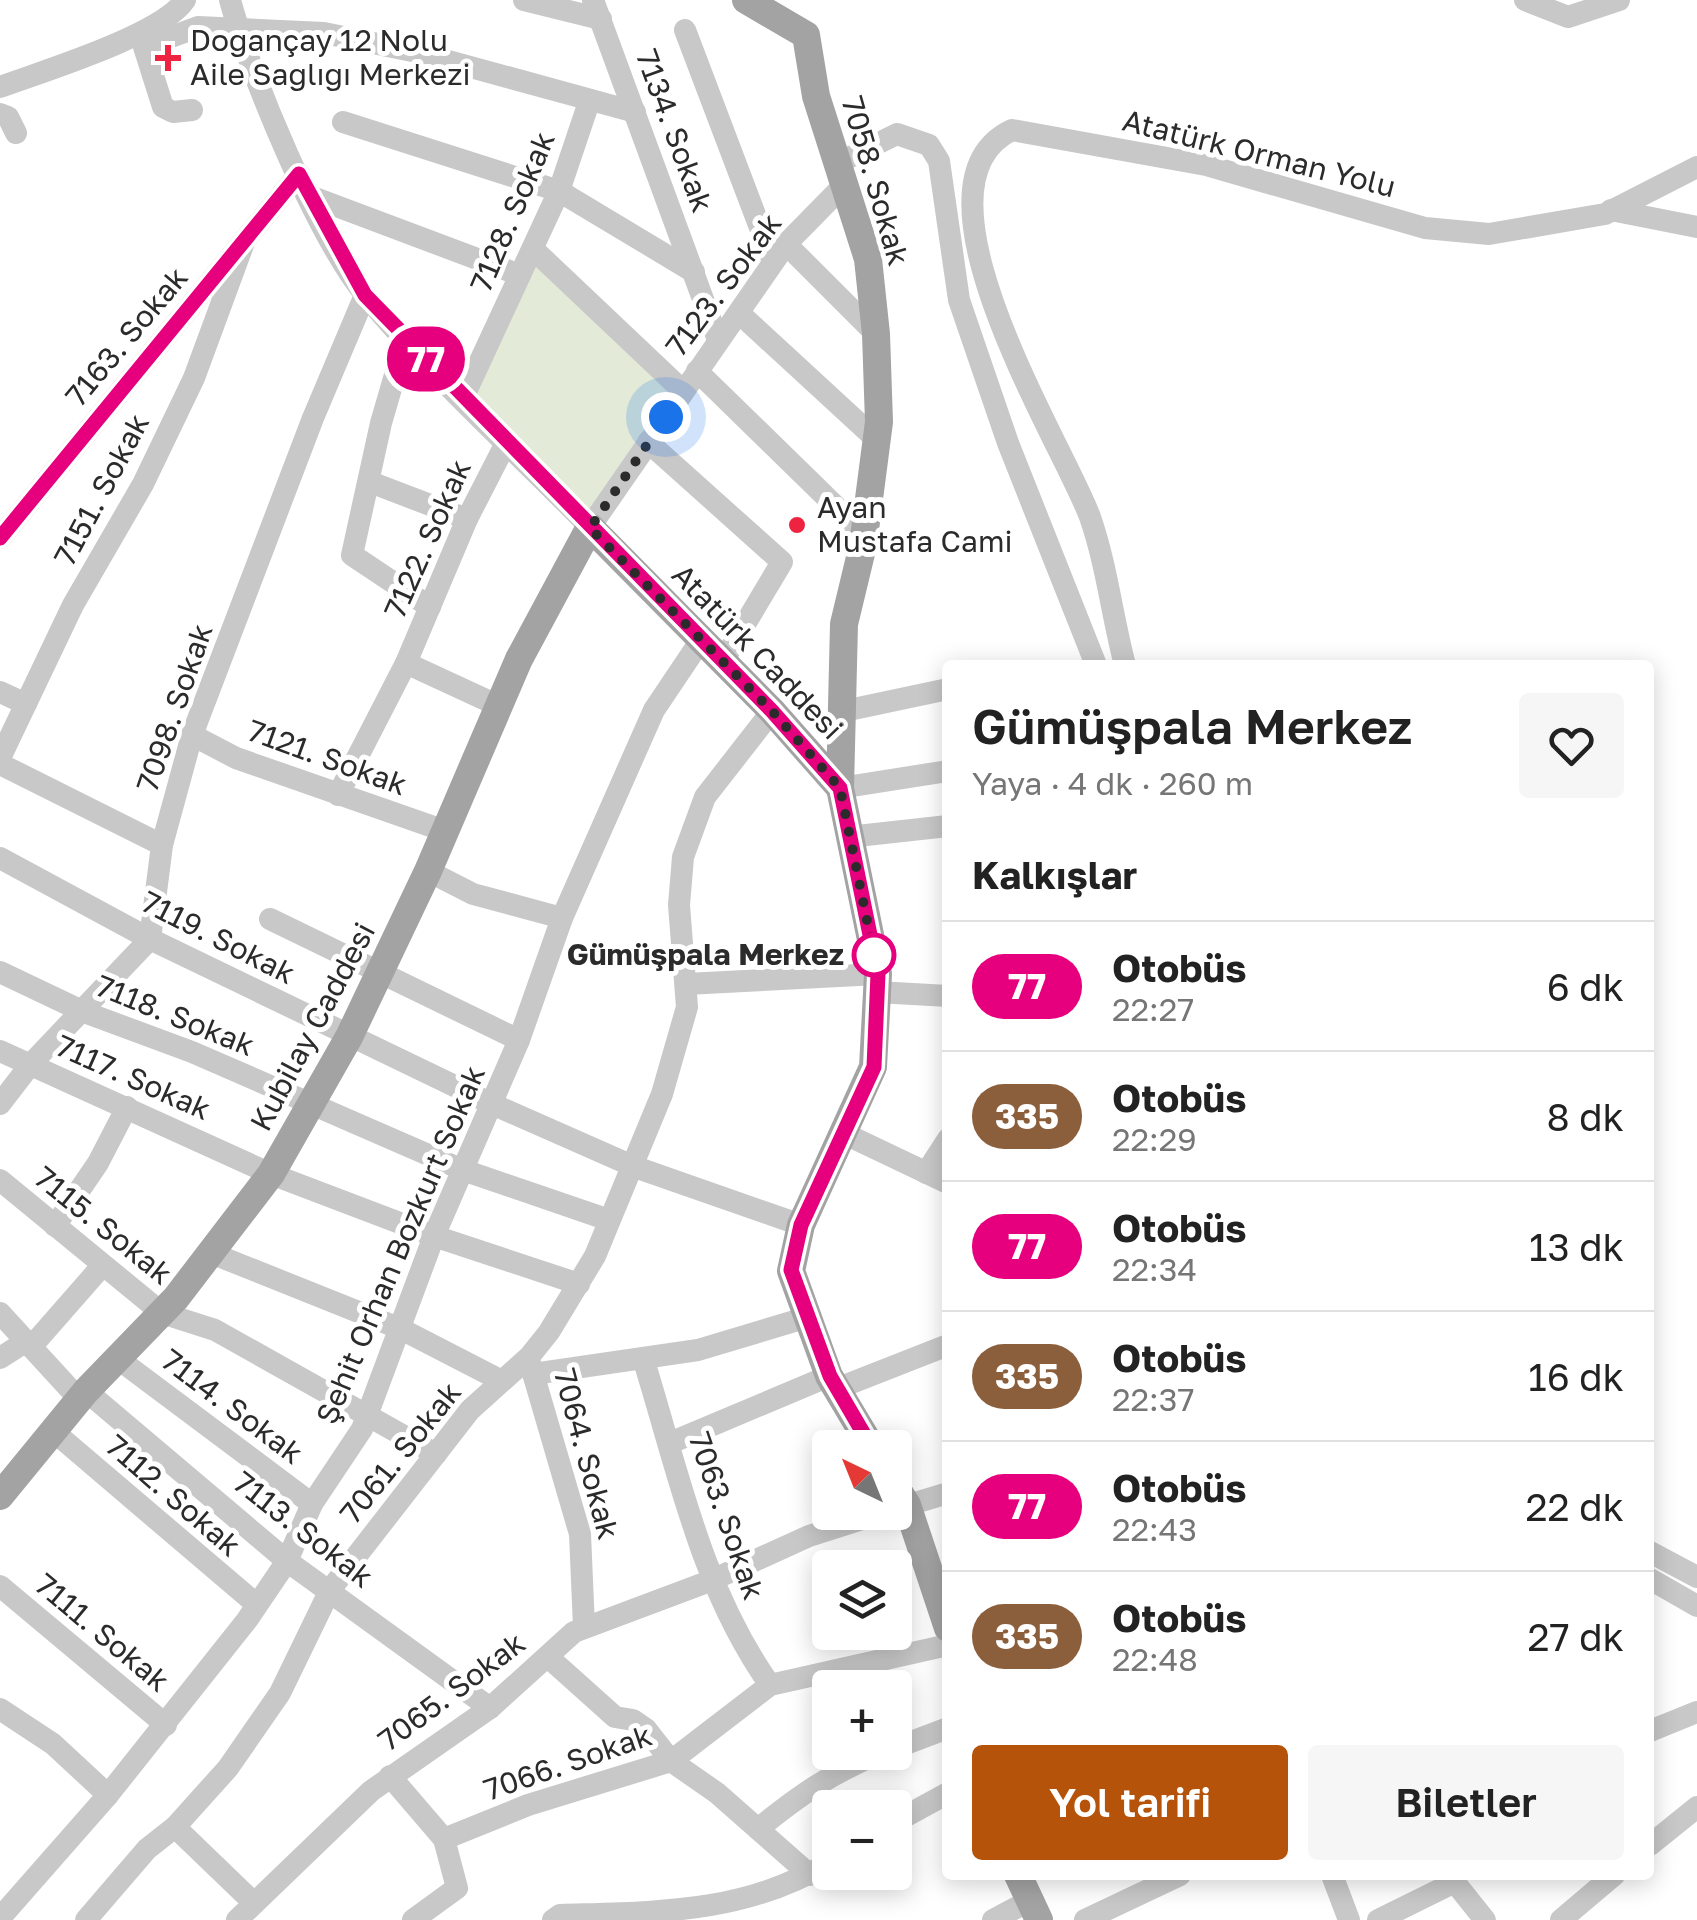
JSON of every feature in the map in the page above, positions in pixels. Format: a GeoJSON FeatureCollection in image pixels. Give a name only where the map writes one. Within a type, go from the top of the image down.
{"type":"FeatureCollection","features":[{"type":"Feature","properties":{"kind":"main road","name":"7058. Sokak"},"geometry":{"type":"LineString","coordinates":[[746,0],[806,35],[816,96],[868,259],[876,334],[877,440],[864,534],[844,624],[840,788]]}},
{"type":"Feature","properties":{"kind":"main road","name":"Atatürk Caddesi"},"geometry":{"type":"LineString","coordinates":[[590,528],[772,711],[840,788],[877,983],[874,1067],[801,1225],[791,1270],[833,1382],[861,1430]]}},
{"type":"Feature","properties":{"kind":"main road","name":"Kubilay Caddesi"},"geometry":{"type":"LineString","coordinates":[[2,1489],[82,1395],[162,1313],[272,1174],[349,1038],[428,871],[499,706],[590,528]]}},
{"type":"Feature","properties":{"kind":"main road"},"geometry":{"type":"LineString","coordinates":[[906,1530],[942,1614]]}},
{"type":"Feature","properties":{"kind":"street"},"geometry":{"type":"LineString","coordinates":[[0,87],[117,43],[169,16],[186,0]]}},
{"type":"Feature","properties":{"kind":"street","name":"Atatürk Caddesi"},"geometry":{"type":"LineString","coordinates":[[230,0],[238,31],[303,184],[365,295],[590,528]]}},
{"type":"Feature","properties":{"kind":"street"},"geometry":{"type":"LineString","coordinates":[[524,0],[597,10]]}},
{"type":"Feature","properties":{"kind":"street"},"geometry":{"type":"LineString","coordinates":[[1525,0],[1568,16],[1619,0]]}},
{"type":"Feature","properties":{"kind":"street","name":"7134. Sokak"},"geometry":{"type":"LineString","coordinates":[[597,10],[718,340]]}},
{"type":"Feature","properties":{"kind":"street"},"geometry":{"type":"LineString","coordinates":[[192,110],[173,112],[163,107],[144,47],[198,27],[324,33],[412,50],[635,112]]}},
{"type":"Feature","properties":{"kind":"street"},"geometry":{"type":"LineString","coordinates":[[685,30],[780,253],[876,334]]}},
{"type":"Feature","properties":{"kind":"street","name":"7128. Sokak"},"geometry":{"type":"LineString","coordinates":[[463,398],[559,191],[590,102]]}},
{"type":"Feature","properties":{"kind":"street"},"geometry":{"type":"LineString","coordinates":[[0,114],[8,116],[16,134]]}},
{"type":"Feature","properties":{"kind":"street"},"geometry":{"type":"LineString","coordinates":[[343,122],[559,191],[694,272]]}},
{"type":"Feature","properties":{"kind":"street","name":"Atatürk Orman Yolu"},"geometry":{"type":"LineString","coordinates":[[1125,660],[1089,516],[1027,389],[984,284],[975,177],[992,143],[1012,130],[1142,152],[1256,178],[1425,228],[1489,234],[1611,210],[1697,166]]}},
{"type":"Feature","properties":{"kind":"street","name":"7123. Sokak"},"geometry":{"type":"LineString","coordinates":[[590,528],[780,253],[842,174],[897,134],[928,145],[939,161],[959,300],[1008,444],[1094,660]]}},
{"type":"Feature","properties":{"kind":"street"},"geometry":{"type":"LineString","coordinates":[[303,184],[520,275]]}},
{"type":"Feature","properties":{"kind":"street","name":"7163. Sokak"},"geometry":{"type":"LineString","coordinates":[[0,538],[243,245],[303,184]]}},
{"type":"Feature","properties":{"kind":"street"},"geometry":{"type":"LineString","coordinates":[[1611,210],[1697,227]]}},
{"type":"Feature","properties":{"kind":"street","name":"7151. Sokak"},"geometry":{"type":"LineString","coordinates":[[0,761],[73,604],[143,484],[194,378],[243,245]]}},
{"type":"Feature","properties":{"kind":"street"},"geometry":{"type":"LineString","coordinates":[[533,249],[683,391]]}},
{"type":"Feature","properties":{"kind":"street","name":"7098. Sokak"},"geometry":{"type":"LineString","coordinates":[[150,939],[162,845],[192,736],[313,418],[365,295]]}},
{"type":"Feature","properties":{"kind":"street"},"geometry":{"type":"LineString","coordinates":[[739,313],[877,440]]}},
{"type":"Feature","properties":{"kind":"street"},"geometry":{"type":"LineString","coordinates":[[406,337],[381,423],[352,555],[430,607]]}},
{"type":"Feature","properties":{"kind":"street"},"geometry":{"type":"LineString","coordinates":[[697,371],[864,534]]}},
{"type":"Feature","properties":{"kind":"street","name":"7122. Sokak"},"geometry":{"type":"LineString","coordinates":[[338,795],[406,663],[467,519],[506,441]]}},
{"type":"Feature","properties":{"kind":"street"},"geometry":{"type":"LineString","coordinates":[[648,442],[782,562],[723,661]]}},
{"type":"Feature","properties":{"kind":"street"},"geometry":{"type":"LineString","coordinates":[[370,482],[467,519]]}},
{"type":"Feature","properties":{"kind":"street","name":"Şehit Orhan Bozkurt Sokak"},"geometry":{"type":"LineString","coordinates":[[0,1918],[166,1725],[256,1604],[287,1561],[312,1504],[367,1416],[434,1236],[519,1040],[562,918],[654,710],[702,640]]}},
{"type":"Feature","properties":{"kind":"street","name":"7122. Sokak"},"geometry":{"type":"LineString","coordinates":[[406,663],[499,706]]}},
{"type":"Feature","properties":{"kind":"street"},"geometry":{"type":"LineString","coordinates":[[844,711],[942,689]]}},
{"type":"Feature","properties":{"kind":"street"},"geometry":{"type":"LineString","coordinates":[[0,692],[26,704]]}},
{"type":"Feature","properties":{"kind":"street","name":"7061. Sokak"},"geometry":{"type":"LineString","coordinates":[[86,1920],[147,1849],[175,1827],[228,1768],[280,1692],[330,1590],[436,1454],[500,1380],[531,1366],[579,1284],[634,1166],[687,1007],[679,906],[683,858],[705,797],[772,711]]}},
{"type":"Feature","properties":{"kind":"street","name":"7121. Sokak"},"geometry":{"type":"LineString","coordinates":[[192,736],[236,758],[444,831]]}},
{"type":"Feature","properties":{"kind":"street"},"geometry":{"type":"LineString","coordinates":[[0,761],[162,845]]}},
{"type":"Feature","properties":{"kind":"street"},"geometry":{"type":"LineString","coordinates":[[840,788],[942,772]]}},
{"type":"Feature","properties":{"kind":"street"},"geometry":{"type":"LineString","coordinates":[[848,837],[942,827]]}},
{"type":"Feature","properties":{"kind":"street","name":"7119. Sokak"},"geometry":{"type":"LineString","coordinates":[[0,858],[150,939],[492,1104],[634,1166],[801,1225]]}},
{"type":"Feature","properties":{"kind":"street"},"geometry":{"type":"LineString","coordinates":[[428,871],[473,894],[562,918]]}},
{"type":"Feature","properties":{"kind":"street"},"geometry":{"type":"LineString","coordinates":[[270,919],[519,1040]]}},
{"type":"Feature","properties":{"kind":"street"},"geometry":{"type":"LineString","coordinates":[[0,1104],[30,1065],[150,939]]}},
{"type":"Feature","properties":{"kind":"street","name":"7118. Sokak"},"geometry":{"type":"LineString","coordinates":[[0,972],[84,1012],[192,1052],[463,1170],[610,1220]]}},
{"type":"Feature","properties":{"kind":"street"},"geometry":{"type":"LineString","coordinates":[[686,984],[877,983],[942,995]]}},
{"type":"Feature","properties":{"kind":"street","name":"7117. Sokak"},"geometry":{"type":"LineString","coordinates":[[0,1051],[272,1174],[434,1236],[579,1284]]}},
{"type":"Feature","properties":{"kind":"street"},"geometry":{"type":"LineString","coordinates":[[55,1226],[98,1164],[127,1107]]}},
{"type":"Feature","properties":{"kind":"street"},"geometry":{"type":"LineString","coordinates":[[841,1132],[942,1180]]}},
{"type":"Feature","properties":{"kind":"street"},"geometry":{"type":"LineString","coordinates":[[926,1172],[942,1148]]}},
{"type":"Feature","properties":{"kind":"street","name":"7115. Sokak"},"geometry":{"type":"LineString","coordinates":[[0,1180],[162,1313],[215,1330],[436,1454]]}},
{"type":"Feature","properties":{"kind":"street"},"geometry":{"type":"LineString","coordinates":[[211,1253],[401,1329],[500,1380]]}},
{"type":"Feature","properties":{"kind":"street"},"geometry":{"type":"LineString","coordinates":[[0,1358],[28,1344],[102,1266]]}},
{"type":"Feature","properties":{"kind":"street","name":"7113. Sokak"},"geometry":{"type":"LineString","coordinates":[[0,1314],[82,1395],[287,1561],[490,1708]]}},
{"type":"Feature","properties":{"kind":"street"},"geometry":{"type":"LineString","coordinates":[[531,1366],[698,1350],[808,1317]]}},
{"type":"Feature","properties":{"kind":"street"},"geometry":{"type":"LineString","coordinates":[[670,1443],[833,1382],[942,1347]]}},
{"type":"Feature","properties":{"kind":"street","name":"7114. Sokak"},"geometry":{"type":"LineString","coordinates":[[117,1358],[312,1504]]}},
{"type":"Feature","properties":{"kind":"street","name":"7063. Sokak"},"geometry":{"type":"LineString","coordinates":[[643,1358],[710,1581],[742,1647],[770,1686]]}},
{"type":"Feature","properties":{"kind":"street","name":"7064. Sokak"},"geometry":{"type":"LineString","coordinates":[[531,1366],[580,1534],[584,1628]]}},
{"type":"Feature","properties":{"kind":"street","name":"7112. Sokak"},"geometry":{"type":"LineString","coordinates":[[53,1432],[256,1604]]}},
{"type":"Feature","properties":{"kind":"street","name":"7065. Sokak"},"geometry":{"type":"LineString","coordinates":[[912,1499],[942,1493]]}},
{"type":"Feature","properties":{"kind":"street","name":"7065. Sokak"},"geometry":{"type":"LineString","coordinates":[[175,1827],[246,1912],[390,1776],[490,1708],[584,1628],[710,1581],[825,1530]]}},
{"type":"Feature","properties":{"kind":"street"},"geometry":{"type":"LineString","coordinates":[[1654,1554],[1697,1577]]}},
{"type":"Feature","properties":{"kind":"street"},"geometry":{"type":"LineString","coordinates":[[1654,1581],[1697,1606]]}},
{"type":"Feature","properties":{"kind":"street","name":"7111. Sokak"},"geometry":{"type":"LineString","coordinates":[[0,1586],[166,1725]]}},
{"type":"Feature","properties":{"kind":"street","name":"7066. Sokak"},"geometry":{"type":"LineString","coordinates":[[444,1839],[528,1805],[671,1760],[770,1686],[942,1646]]}},
{"type":"Feature","properties":{"kind":"street"},"geometry":{"type":"LineString","coordinates":[[548,1657],[616,1717],[633,1720],[646,1729],[671,1760],[758,1829],[812,1864]]}},
{"type":"Feature","properties":{"kind":"street"},"geometry":{"type":"LineString","coordinates":[[0,1708],[53,1744],[108,1795]]}},
{"type":"Feature","properties":{"kind":"street"},"geometry":{"type":"LineString","coordinates":[[1654,1728],[1697,1712]]}},
{"type":"Feature","properties":{"kind":"street"},"geometry":{"type":"LineString","coordinates":[[912,1742],[942,1730]]}},
{"type":"Feature","properties":{"kind":"street"},"geometry":{"type":"LineString","coordinates":[[758,1829],[842,1770]]}},
{"type":"Feature","properties":{"kind":"street"},"geometry":{"type":"LineString","coordinates":[[390,1776],[444,1839],[457,1888],[414,1920]]}},
{"type":"Feature","properties":{"kind":"street"},"geometry":{"type":"LineString","coordinates":[[912,1813],[942,1796]]}},
{"type":"Feature","properties":{"kind":"street"},"geometry":{"type":"LineString","coordinates":[[1654,1835],[1697,1807]]}},
{"type":"Feature","properties":{"kind":"street"},"geometry":{"type":"LineString","coordinates":[[552,1920],[560,1915],[638,1918],[738,1903],[812,1872]]}},
{"type":"Feature","properties":{"kind":"street"},"geometry":{"type":"LineString","coordinates":[[1085,1920],[1169,1880]]}},
{"type":"Feature","properties":{"kind":"street"},"geometry":{"type":"LineString","coordinates":[[1334,1880],[1348,1920]]}},
{"type":"Feature","properties":{"kind":"street"},"geometry":{"type":"LineString","coordinates":[[1378,1920],[1449,1880]]}},
{"type":"Feature","properties":{"kind":"street"},"geometry":{"type":"LineString","coordinates":[[1452,1880],[1484,1920]]}},
{"type":"Feature","properties":{"kind":"street"},"geometry":{"type":"LineString","coordinates":[[1561,1920],[1608,1880]]}},
{"type":"Feature","properties":{"kind":"street"},"geometry":{"type":"LineString","coordinates":[[993,1920],[1025,1889]]}},
{"type":"Feature","properties":{"kind":"green space"},"geometry":{"type":"Polygon","coordinates":[[[532,262],[672,392],[589,512],[470,392],[532,262]]]}},
{"type":"Feature","properties":{"kind":"bus line","name":"77"},"geometry":{"type":"LineString","coordinates":[[0,538],[299,174],[365,295],[772,711],[840,788],[878,974],[874,1067],[801,1225],[791,1270],[836,1390],[861,1430]]}},
{"type":"Feature","properties":{"kind":"place","name":"Doğançay 12 Nolu Aile Sağlığı Merkezi"},"geometry":{"type":"Point","coordinates":[168,58]}},
{"type":"Feature","properties":{"kind":"place","name":"Ayan Mustafa Cami"},"geometry":{"type":"Point","coordinates":[797,525]}},
{"type":"Feature","properties":{"kind":"place","name":"Gümüşpala Merkez"},"geometry":{"type":"Point","coordinates":[874,955]}},
{"type":"Feature","properties":{"kind":"route"},"geometry":{"type":"LineString","coordinates":[[666,417],[590,528],[772,711],[840,788],[874,955]]}}]}
